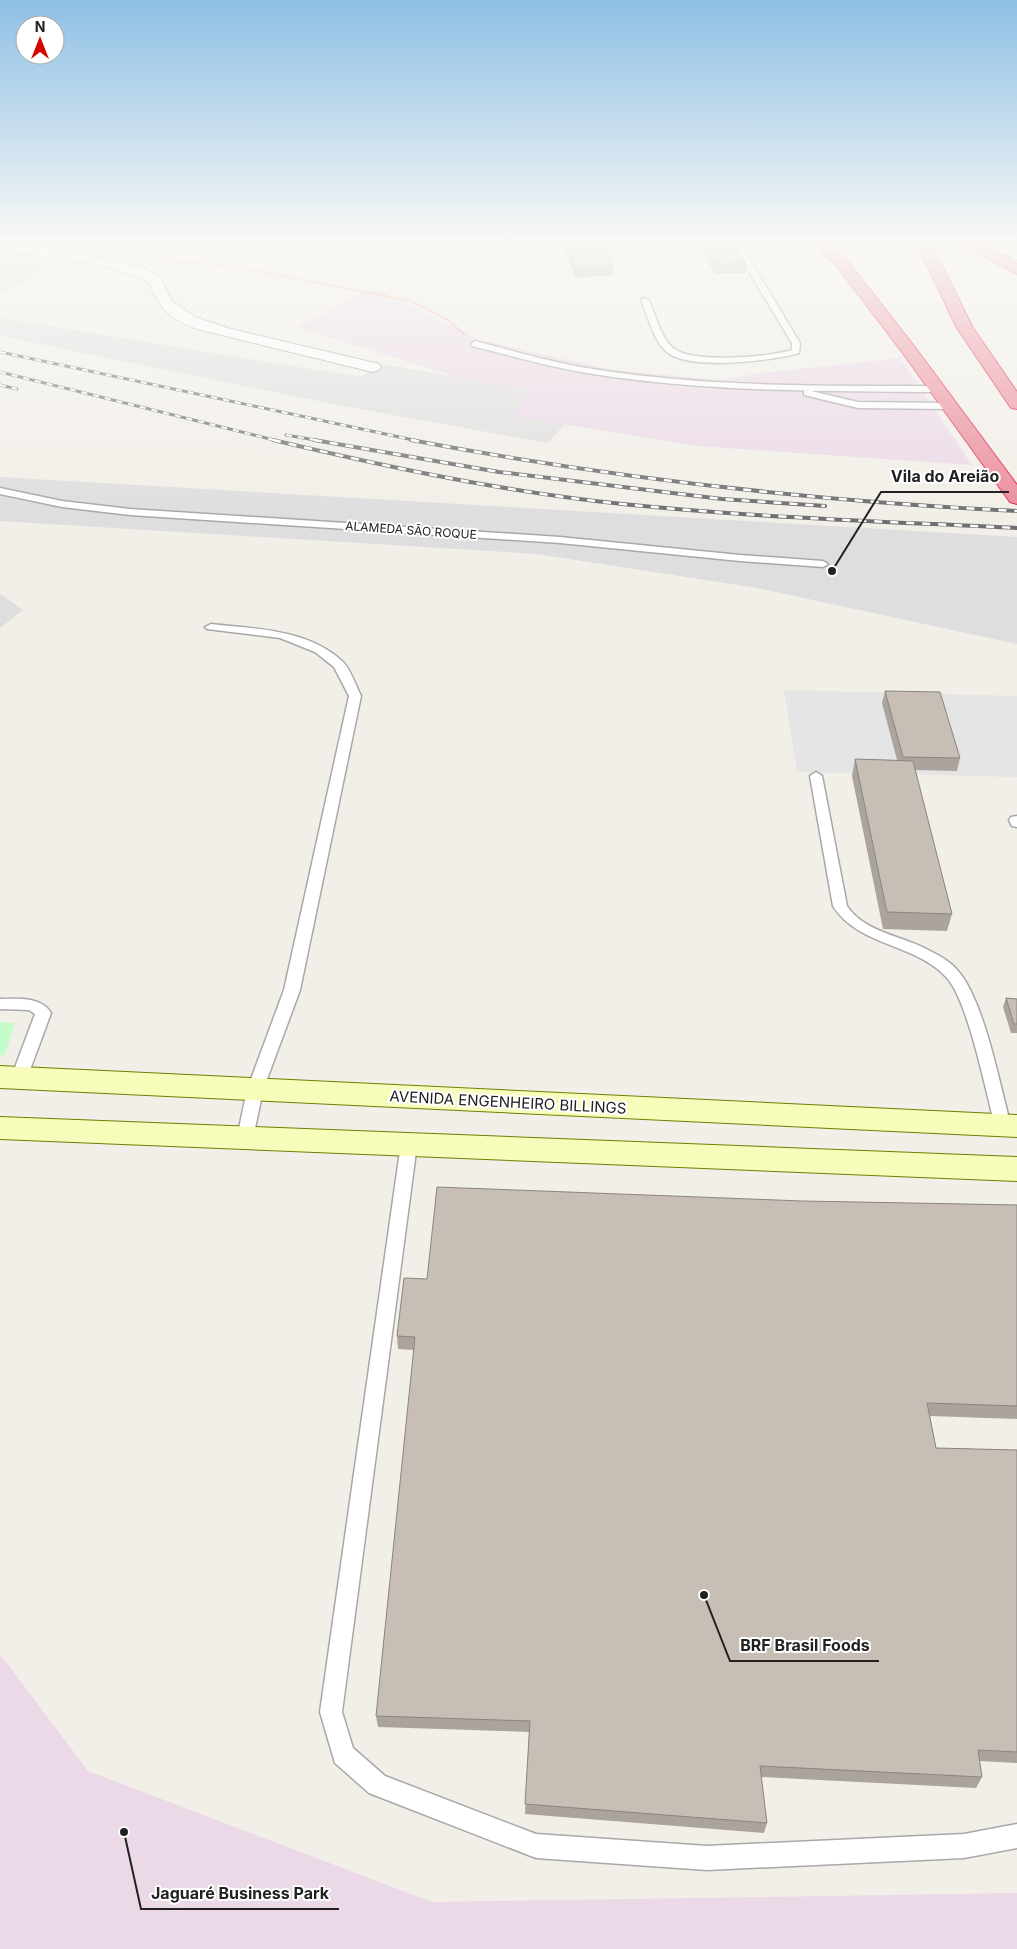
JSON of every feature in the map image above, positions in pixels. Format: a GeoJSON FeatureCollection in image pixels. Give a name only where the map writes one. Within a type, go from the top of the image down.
{"type":"FeatureCollection","features":[{"type":"Feature","properties":{"kind":"highway"},"geometry":{"type":"LineString","coordinates":[[894,333],[1017,498]]}},
{"type":"Feature","properties":{"kind":"highway"},"geometry":{"type":"LineString","coordinates":[[968,333],[1014,407]]}},
{"type":"Feature","properties":{"kind":"street"},"geometry":{"type":"LineString","coordinates":[[238,333],[373,367]]}},
{"type":"Feature","properties":{"kind":"street","name":"AVENIDA ENGENHEIRO BILLINGS"},"geometry":{"type":"LineString","coordinates":[[10,1077],[1010,1126]]}},
{"type":"Feature","properties":{"kind":"street"},"geometry":{"type":"LineString","coordinates":[[824,1118],[829,1162]]}},
{"type":"Feature","properties":{"kind":"street"},"geometry":{"type":"LineString","coordinates":[[0,1128],[1017,1169]]}},
{"type":"Feature","properties":{"kind":"lane"},"geometry":{"type":"LineString","coordinates":[[661,333],[669,349],[678,356],[698,359],[720,359],[780,356],[796,351],[796,343],[790,333]]}},
{"type":"Feature","properties":{"kind":"lane"},"geometry":{"type":"LineString","coordinates":[[475,344],[539,360],[610,374],[786,387],[937,389]]}},
{"type":"Feature","properties":{"kind":"lane"},"geometry":{"type":"LineString","coordinates":[[786,387],[858,405],[950,406]]}},
{"type":"Feature","properties":{"kind":"lane","name":"ALAMEDA SÃO ROQUE"},"geometry":{"type":"LineString","coordinates":[[0,491],[62,504],[130,512],[560,540],[740,558],[823,564]]}},
{"type":"Feature","properties":{"kind":"lane"},"geometry":{"type":"LineString","coordinates":[[211,627],[282,635],[319,650],[339,665],[356,696],[292,990],[255,1090],[245,1138]]}},
{"type":"Feature","properties":{"kind":"lane"},"geometry":{"type":"LineString","coordinates":[[816,776],[840,906],[846,915],[867,930],[925,954],[939,962],[952,973],[962,987],[1010,1126]]}},
{"type":"Feature","properties":{"kind":"lane"},"geometry":{"type":"LineString","coordinates":[[0,1004],[33,1006],[39,1008],[43,1013],[10,1077]]}},
{"type":"Feature","properties":{"kind":"lane"},"geometry":{"type":"LineString","coordinates":[[410,1144],[331,1712],[343,1755],[377,1786],[536,1846],[707,1858],[964,1846],[1017,1836]]}},
{"type":"Feature","properties":{"kind":"path"},"geometry":{"type":"LineString","coordinates":[[463,333],[475,344]]}},
{"type":"Feature","properties":{"kind":"shaded area"},"geometry":{"type":"Polygon","coordinates":[[[0,333],[91,333],[360,377],[381,364],[530,390],[514,416],[566,423],[547,443],[333,404],[0,336],[0,333]]]}},
{"type":"Feature","properties":{"kind":"shaded area"},"geometry":{"type":"Polygon","coordinates":[[[315,333],[466,333],[481,340],[613,370],[720,380],[761,373],[900,358],[972,465],[696,446],[514,416],[529,390],[460,378],[315,333]]]}},
{"type":"Feature","properties":{"kind":"shaded area"},"geometry":{"type":"Polygon","coordinates":[[[0,477],[1017,537],[1017,644],[757,588],[537,554],[0,521],[0,477]]]}},
{"type":"Feature","properties":{"kind":"shaded area"},"geometry":{"type":"Polygon","coordinates":[[[0,594],[23,610],[0,628],[0,594]]]}},
{"type":"Feature","properties":{"kind":"shaded area"},"geometry":{"type":"Polygon","coordinates":[[[784,690],[1017,696],[1017,777],[797,772],[784,690]]]}},
{"type":"Feature","properties":{"kind":"shaded area"},"geometry":{"type":"Polygon","coordinates":[[[0,1654],[88,1771],[432,1902],[1017,1893],[1017,1949],[0,1949],[0,1654]]]}},
{"type":"Feature","properties":{"kind":"green space"},"geometry":{"type":"Polygon","coordinates":[[[0,1022],[15,1023],[5,1055],[0,1055],[0,1022]]]}},
{"type":"Feature","properties":{"kind":"building"},"geometry":{"type":"Polygon","coordinates":[[[885,691],[940,692],[960,758],[903,757],[885,691]]]}},
{"type":"Feature","properties":{"kind":"building"},"geometry":{"type":"Polygon","coordinates":[[[855,759],[913,761],[952,914],[887,912],[855,759]]]}},
{"type":"Feature","properties":{"kind":"building"},"geometry":{"type":"Polygon","coordinates":[[[1006,998],[1017,999],[1017,1024],[1014,1024],[1006,998]]]}},
{"type":"Feature","properties":{"kind":"building"},"geometry":{"type":"Polygon","coordinates":[[[437,1187],[803,1201],[1017,1205],[1017,1406],[927,1403],[936,1448],[1017,1450],[1017,1752],[978,1750],[982,1777],[760,1766],[767,1823],[525,1804],[530,1721],[376,1716],[415,1337],[397,1336],[404,1278],[427,1279],[437,1187]]]}},
{"type":"Feature","properties":{"kind":"railway"},"geometry":{"type":"LineString","coordinates":[[0,352],[418,441]]}},
{"type":"Feature","properties":{"kind":"railway"},"geometry":{"type":"LineString","coordinates":[[0,372],[278,441]]}},
{"type":"Feature","properties":{"kind":"railway"},"geometry":{"type":"LineString","coordinates":[[0,385],[17,389]]}},
{"type":"Feature","properties":{"kind":"railway"},"geometry":{"type":"LineString","coordinates":[[286,435],[321,441]]}},
{"type":"Feature","properties":{"kind":"railway"},"geometry":{"type":"LineString","coordinates":[[273,440],[433,475],[514,490],[595,501],[753,515],[1017,528]]}},
{"type":"Feature","properties":{"kind":"railway"},"geometry":{"type":"LineString","coordinates":[[314,440],[499,472],[722,499],[825,506]]}},
{"type":"Feature","properties":{"kind":"railway"},"geometry":{"type":"LineString","coordinates":[[411,440],[562,466],[713,486],[865,501],[1017,511]]}},
{"type":"Feature","properties":{"kind":"place","name":"Vila do Areião"},"geometry":{"type":"Point","coordinates":[832,571]}},
{"type":"Feature","properties":{"kind":"place","name":"BRF Brasil Foods"},"geometry":{"type":"Point","coordinates":[704,1595]}},
{"type":"Feature","properties":{"kind":"place","name":"Jaguaré Business Park"},"geometry":{"type":"Point","coordinates":[124,1832]}}]}
